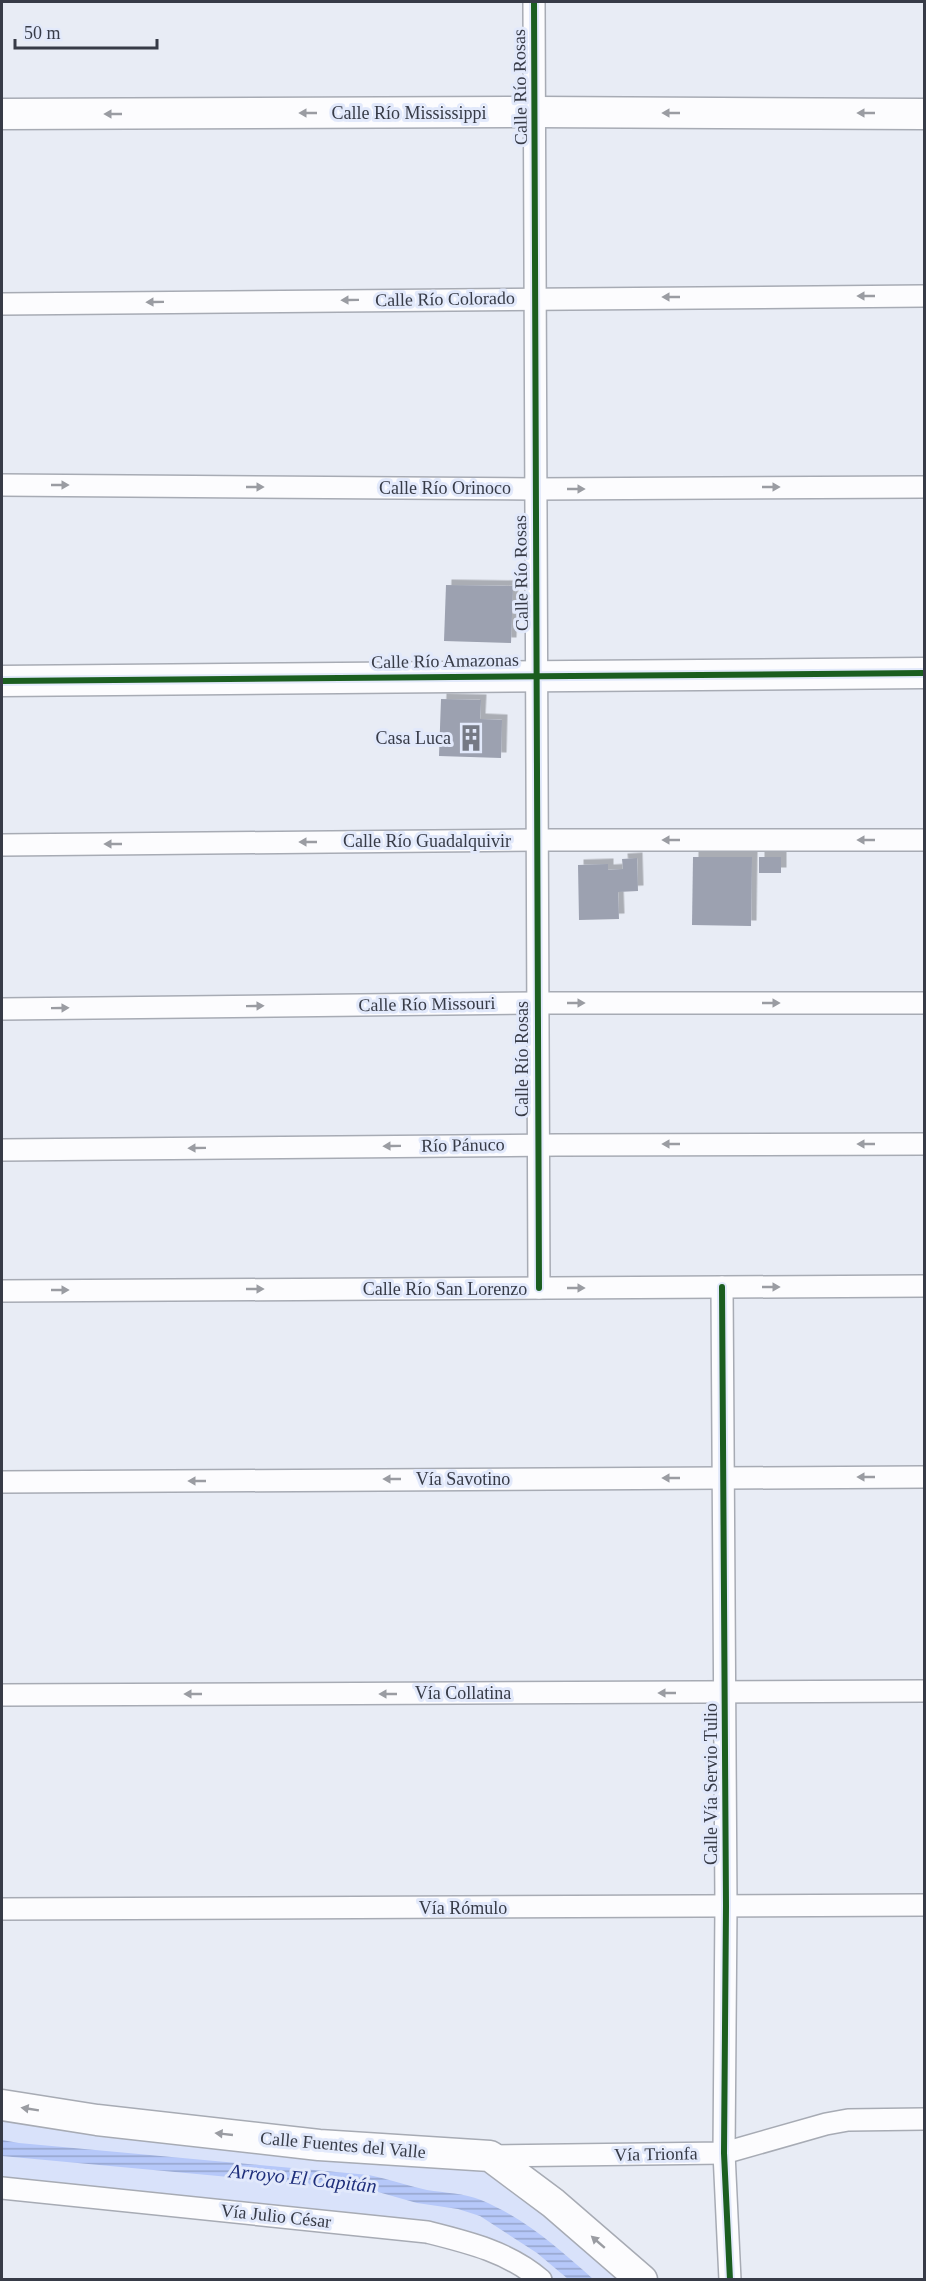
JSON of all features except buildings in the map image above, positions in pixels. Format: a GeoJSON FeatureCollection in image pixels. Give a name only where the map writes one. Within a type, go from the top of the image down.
{"type":"FeatureCollection","features":[{"type":"Feature","properties":{"kind":"street","name":"Calle Río Rosas"},"geometry":{"type":"LineString","coordinates":[[534,2],[539,1288]]}},
{"type":"Feature","properties":{"kind":"street","name":"Calle Río Mississippi"},"geometry":{"type":"LineString","coordinates":[[2,114],[536,112],[924,114]]}},
{"type":"Feature","properties":{"kind":"street","name":"Calle Río Colorado"},"geometry":{"type":"LineString","coordinates":[[2,304],[924,296]]}},
{"type":"Feature","properties":{"kind":"street","name":"Calle Río Orinoco"},"geometry":{"type":"LineString","coordinates":[[2,485],[535,489],[924,486]]}},
{"type":"Feature","properties":{"kind":"street","name":"Calle Río Amazonas"},"geometry":{"type":"LineString","coordinates":[[2,681],[924,673]]}},
{"type":"Feature","properties":{"kind":"street","name":"Calle Río Guadalquivir"},"geometry":{"type":"LineString","coordinates":[[2,844],[924,840]]}},
{"type":"Feature","properties":{"kind":"street","name":"Calle Río Missouri"},"geometry":{"type":"LineString","coordinates":[[2,1009],[537,1003],[924,1003]]}},
{"type":"Feature","properties":{"kind":"street","name":"Río Pánuco"},"geometry":{"type":"LineString","coordinates":[[2,1150],[924,1144]]}},
{"type":"Feature","properties":{"kind":"street","name":"Calle Río San Lorenzo"},"geometry":{"type":"LineString","coordinates":[[2,1291],[924,1286]]}},
{"type":"Feature","properties":{"kind":"street","name":"Calle Vía Servio Tulio"},"geometry":{"type":"LineString","coordinates":[[722,1287],[726,1906],[724,2153],[730,2280]]}},
{"type":"Feature","properties":{"kind":"street","name":"Vía Savotino"},"geometry":{"type":"LineString","coordinates":[[2,1482],[924,1477]]}},
{"type":"Feature","properties":{"kind":"street","name":"Vía Collatina"},"geometry":{"type":"LineString","coordinates":[[2,1695],[924,1691]]}},
{"type":"Feature","properties":{"kind":"street","name":"Vía Rómulo"},"geometry":{"type":"LineString","coordinates":[[2,1910],[924,1905]]}},
{"type":"Feature","properties":{"kind":"street","name":"Calle Fuentes del Valle"},"geometry":{"type":"LineString","coordinates":[[2,2105],[97,2121],[320,2145],[490,2156]]}},
{"type":"Feature","properties":{"kind":"street","name":"Vía Trionfa"},"geometry":{"type":"LineString","coordinates":[[490,2156],[724,2153],[848,2120],[924,2119]]}},
{"type":"Feature","properties":{"kind":"street"},"geometry":{"type":"LineString","coordinates":[[490,2156],[553,2203],[642,2280]]}},
{"type":"Feature","properties":{"kind":"street","name":"Vía Julio César"},"geometry":{"type":"LineString","coordinates":[[2,2188],[427,2232],[466,2241],[502,2255],[529,2269],[541,2280]]}},
{"type":"Feature","properties":{"kind":"shaded area"},"geometry":{"type":"Polygon","coordinates":[[[2,2105],[490,2156],[642,2279],[541,2279],[466,2241],[2,2188],[2,2105]]]}},
{"type":"Feature","properties":{"kind":"water","name":"Arroyo El Capitán"},"geometry":{"type":"Polygon","coordinates":[[[2,2140],[369,2175],[427,2190],[468,2196],[481,2200],[527,2225],[593,2279],[568,2279],[537,2253],[480,2216],[458,2209],[417,2203],[371,2190],[2,2156],[2,2140]]]}},
{"type":"Feature","properties":{"kind":"cycle path"},"geometry":{"type":"LineString","coordinates":[[534,2],[539,1288]]}},
{"type":"Feature","properties":{"kind":"cycle path"},"geometry":{"type":"LineString","coordinates":[[2,681],[924,673]]}},
{"type":"Feature","properties":{"kind":"cycle path"},"geometry":{"type":"LineString","coordinates":[[722,1287],[726,1906],[724,2153],[730,2280]]}},
{"type":"Feature","properties":{"kind":"place","name":"Casa Luca"},"geometry":{"type":"Point","coordinates":[471,738]}}]}
